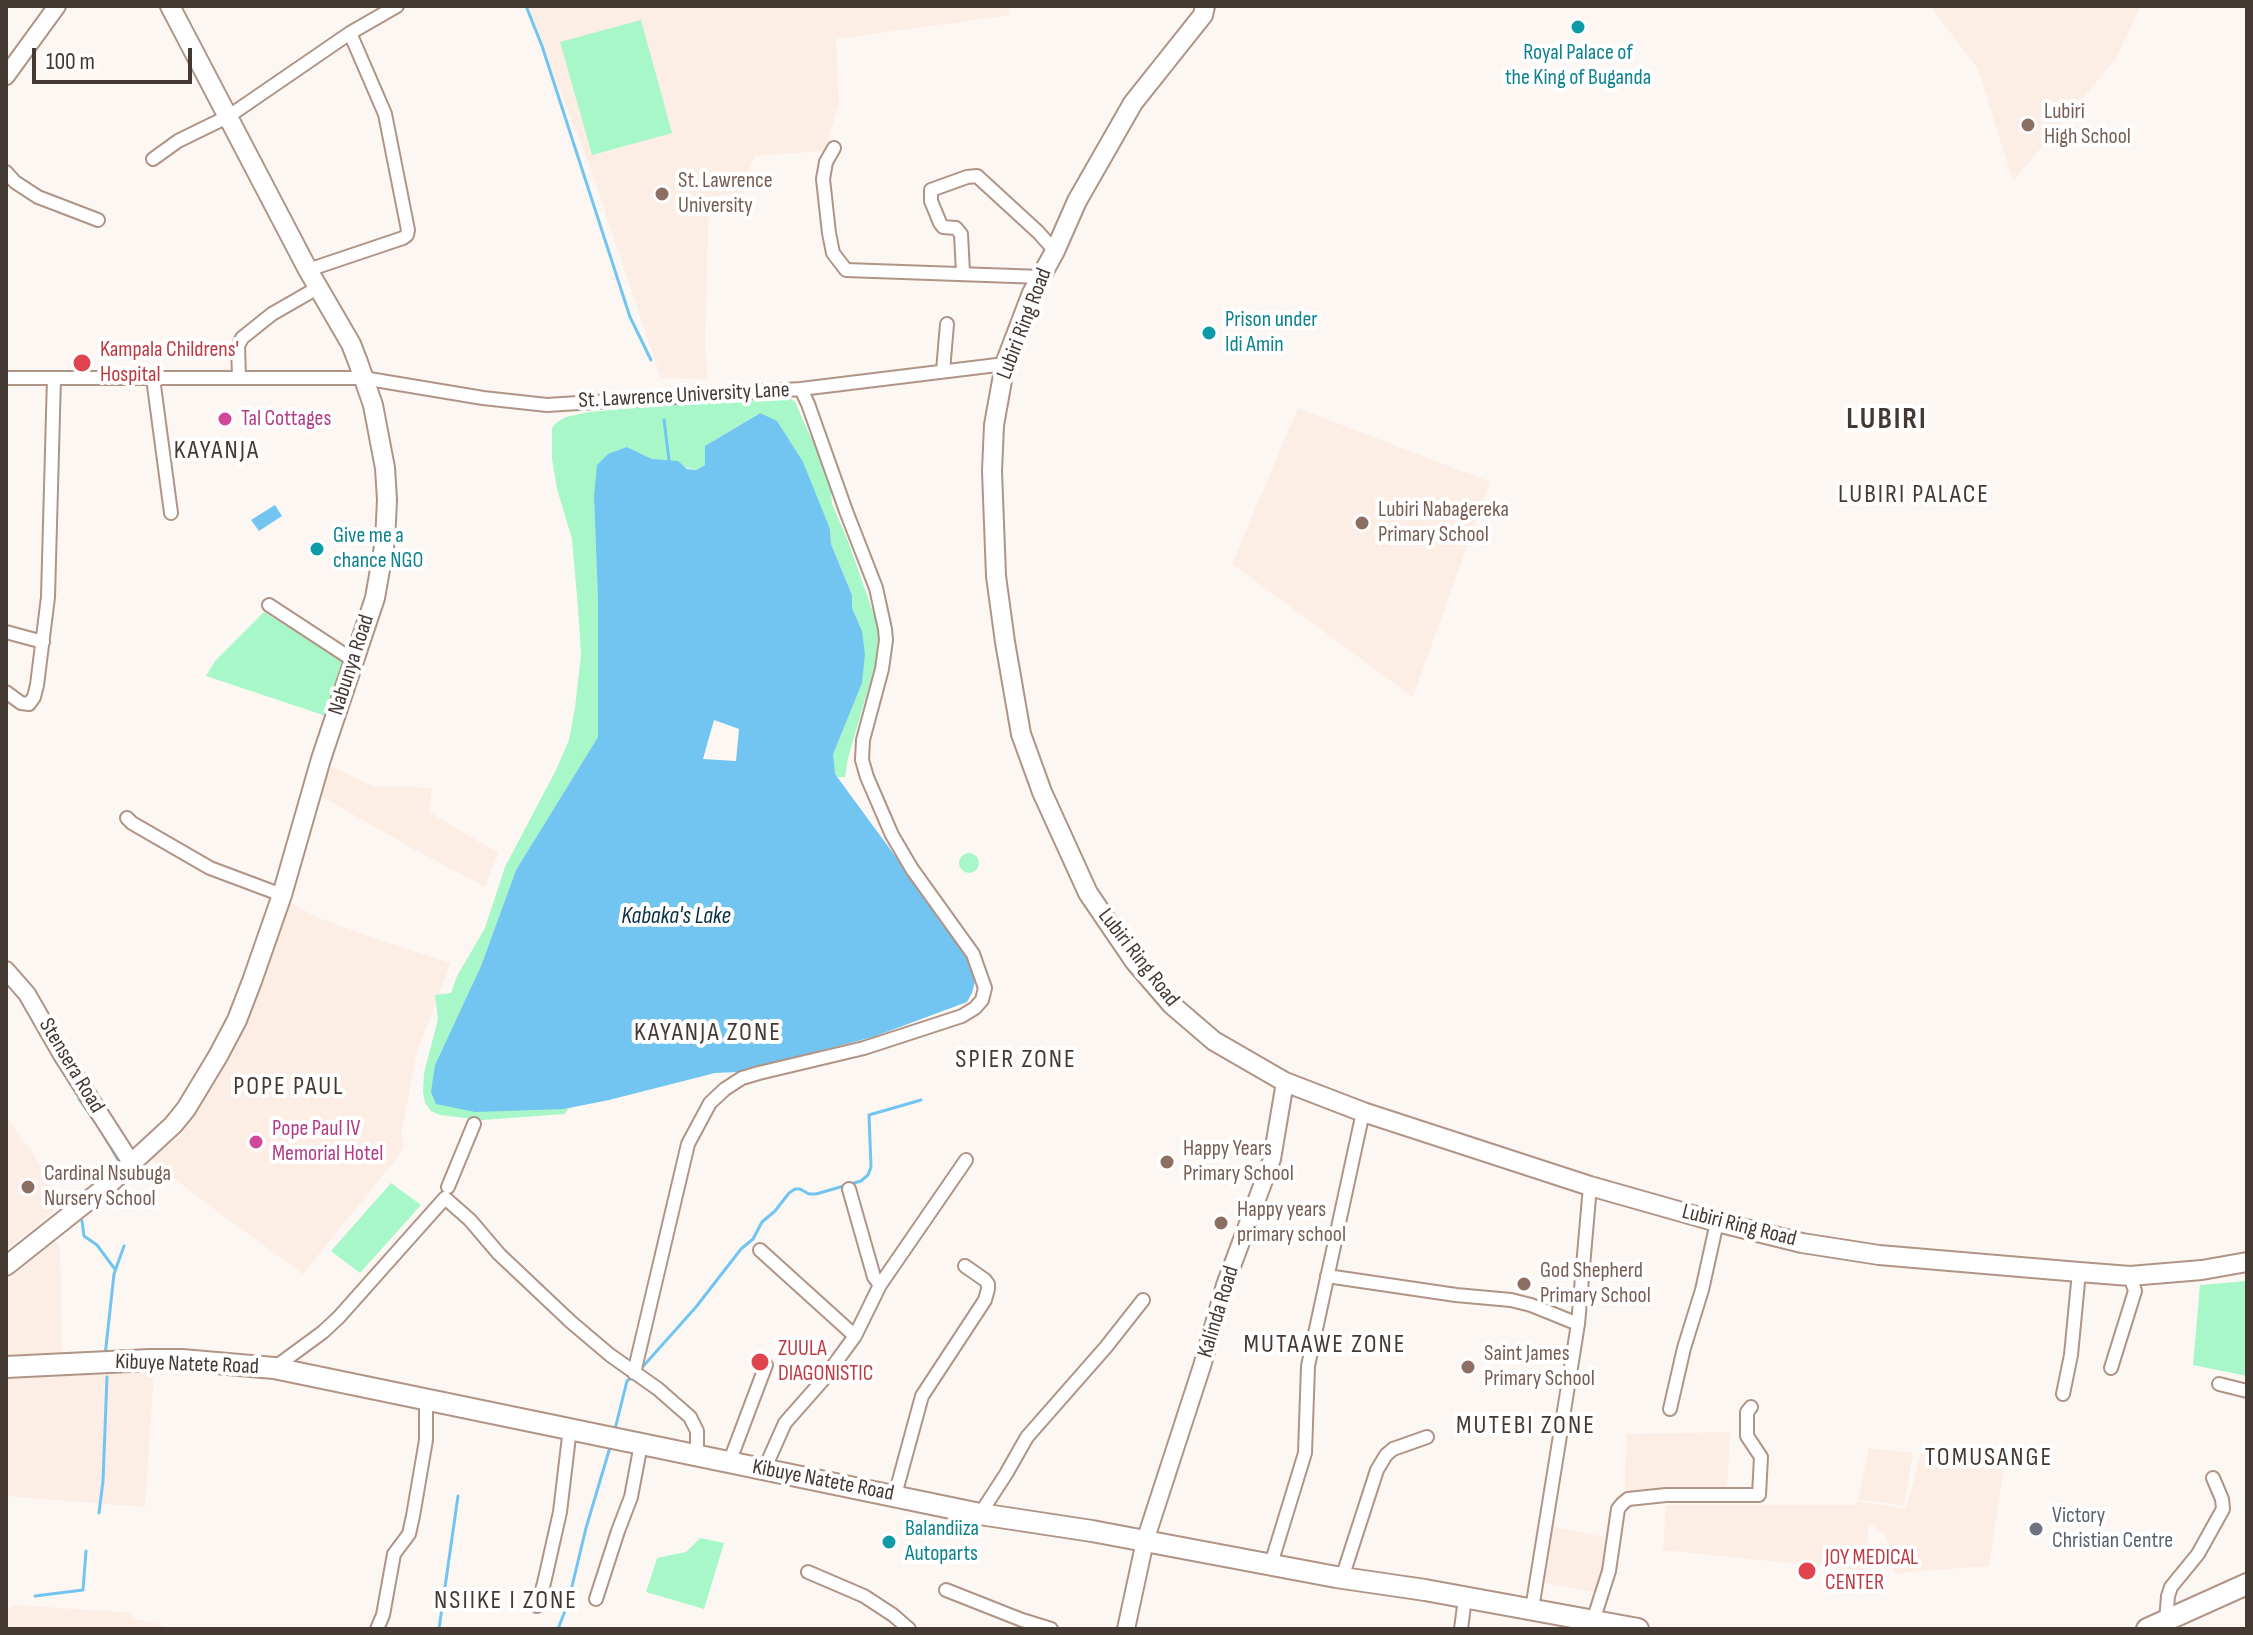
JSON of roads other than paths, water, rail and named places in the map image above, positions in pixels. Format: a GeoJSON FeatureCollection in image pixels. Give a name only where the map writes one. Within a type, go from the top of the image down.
{"type":"FeatureCollection","features":[{"type":"Feature","properties":{"kind":"main road","name":"Nabunya Road"},"geometry":{"type":"LineString","coordinates":[[6,1266],[132,1164],[181,1116],[237,1020],[282,895],[321,759],[375,598],[385,541],[385,468],[373,405],[351,344],[308,270],[170,6]]}},
{"type":"Feature","properties":{"kind":"main road","name":"Lubiri Ring Road"},"geometry":{"type":"LineString","coordinates":[[1208,9],[1133,103],[1077,201],[1032,293],[1005,364],[994,425],[992,471],[996,576],[1021,734],[1042,792],[1088,893],[1135,962],[1172,1005],[1214,1041],[1285,1082],[1363,1112],[1590,1186],[1717,1222],[1802,1243],[1879,1255],[2130,1276],[2202,1270],[2247,1262]]}},
{"type":"Feature","properties":{"kind":"main road"},"geometry":{"type":"LineString","coordinates":[[373,405],[384,382]]}},
{"type":"Feature","properties":{"kind":"main road","name":"Kibuye Natete Road"},"geometry":{"type":"LineString","coordinates":[[6,1367],[161,1360],[274,1368],[980,1514],[1638,1629]]}},
{"type":"Feature","properties":{"kind":"main road"},"geometry":{"type":"LineString","coordinates":[[2157,1625],[2247,1584]]}},
{"type":"Feature","properties":{"kind":"street"},"geometry":{"type":"LineString","coordinates":[[6,76],[57,6]]}},
{"type":"Feature","properties":{"kind":"street"},"geometry":{"type":"LineString","coordinates":[[153,159],[178,141],[229,116],[350,33],[397,6]]}},
{"type":"Feature","properties":{"kind":"street"},"geometry":{"type":"LineString","coordinates":[[308,270],[403,238],[408,230],[391,134],[350,33]]}},
{"type":"Feature","properties":{"kind":"street"},"geometry":{"type":"LineString","coordinates":[[834,148],[826,162],[823,179],[833,253],[846,270],[1042,277]]}},
{"type":"Feature","properties":{"kind":"street"},"geometry":{"type":"LineString","coordinates":[[6,172],[38,197],[98,220]]}},
{"type":"Feature","properties":{"kind":"street"},"geometry":{"type":"LineString","coordinates":[[963,272],[961,234],[956,228],[943,227],[940,223],[931,201],[931,190],[967,177],[977,176],[1055,251]]}},
{"type":"Feature","properties":{"kind":"street"},"geometry":{"type":"LineString","coordinates":[[239,377],[238,346],[242,338],[272,314],[319,287]]}},
{"type":"Feature","properties":{"kind":"street"},"geometry":{"type":"LineString","coordinates":[[943,371],[947,324]]}},
{"type":"Feature","properties":{"kind":"street","name":"St. Lawrence University Lane"},"geometry":{"type":"LineString","coordinates":[[6,378],[363,378],[547,405],[801,389],[1005,364]]}},
{"type":"Feature","properties":{"kind":"street"},"geometry":{"type":"LineString","coordinates":[[6,692],[21,703],[32,702],[37,685],[48,597],[54,378]]}},
{"type":"Feature","properties":{"kind":"street"},"geometry":{"type":"LineString","coordinates":[[153,378],[171,513]]}},
{"type":"Feature","properties":{"kind":"street"},"geometry":{"type":"LineString","coordinates":[[634,1373],[688,1144],[710,1103],[725,1089],[751,1075],[864,1048],[962,1016],[982,1000],[985,988],[973,954],[912,869],[892,835],[867,777],[862,760],[863,740],[882,669],[885,629],[876,588],[801,389]]}},
{"type":"Feature","properties":{"kind":"street"},"geometry":{"type":"LineString","coordinates":[[269,605],[353,660]]}},
{"type":"Feature","properties":{"kind":"street"},"geometry":{"type":"LineString","coordinates":[[6,632],[43,642]]}},
{"type":"Feature","properties":{"kind":"street"},"geometry":{"type":"LineString","coordinates":[[127,818],[210,868],[282,895]]}},
{"type":"Feature","properties":{"kind":"street","name":"Stensera Road"},"geometry":{"type":"LineString","coordinates":[[6,970],[27,994],[132,1164]]}},
{"type":"Feature","properties":{"kind":"street","name":"Kalinda Road"},"geometry":{"type":"LineString","coordinates":[[1126,1629],[1145,1541],[1225,1285],[1272,1159],[1285,1082]]}},
{"type":"Feature","properties":{"kind":"street"},"geometry":{"type":"LineString","coordinates":[[1271,1564],[1305,1453],[1308,1366],[1363,1112]]}},
{"type":"Feature","properties":{"kind":"street"},"geometry":{"type":"LineString","coordinates":[[448,1187],[474,1124]]}},
{"type":"Feature","properties":{"kind":"street"},"geometry":{"type":"LineString","coordinates":[[764,1470],[785,1423],[822,1381],[855,1336],[880,1285],[966,1160]]}},
{"type":"Feature","properties":{"kind":"street"},"geometry":{"type":"LineString","coordinates":[[1532,1609],[1578,1324],[1590,1186]]}},
{"type":"Feature","properties":{"kind":"street"},"geometry":{"type":"LineString","coordinates":[[849,1189],[874,1277],[880,1285]]}},
{"type":"Feature","properties":{"kind":"street"},"geometry":{"type":"LineString","coordinates":[[274,1368],[339,1317],[445,1198],[470,1220],[539,1294],[592,1341],[658,1389],[690,1417],[697,1431],[697,1456]]}},
{"type":"Feature","properties":{"kind":"street"},"geometry":{"type":"LineString","coordinates":[[1670,1409],[1717,1222]]}},
{"type":"Feature","properties":{"kind":"street"},"geometry":{"type":"LineString","coordinates":[[760,1250],[855,1336]]}},
{"type":"Feature","properties":{"kind":"street"},"geometry":{"type":"LineString","coordinates":[[895,1495],[922,1396],[985,1300],[988,1284],[965,1266]]}},
{"type":"Feature","properties":{"kind":"street"},"geometry":{"type":"LineString","coordinates":[[2063,1394],[2071,1355],[2079,1272]]}},
{"type":"Feature","properties":{"kind":"street"},"geometry":{"type":"LineString","coordinates":[[1327,1276],[1511,1300],[1578,1324]]}},
{"type":"Feature","properties":{"kind":"street"},"geometry":{"type":"LineString","coordinates":[[2111,1368],[2135,1291],[2130,1276]]}},
{"type":"Feature","properties":{"kind":"street"},"geometry":{"type":"LineString","coordinates":[[980,1514],[1027,1437],[1143,1300]]}},
{"type":"Feature","properties":{"kind":"street"},"geometry":{"type":"LineString","coordinates":[[729,1463],[766,1365]]}},
{"type":"Feature","properties":{"kind":"street"},"geometry":{"type":"LineString","coordinates":[[2219,1384],[2247,1391]]}},
{"type":"Feature","properties":{"kind":"street"},"geometry":{"type":"LineString","coordinates":[[377,1629],[383,1615],[394,1554],[408,1537],[411,1525],[426,1440],[426,1399]]}},
{"type":"Feature","properties":{"kind":"street"},"geometry":{"type":"LineString","coordinates":[[1593,1621],[1609,1571],[1618,1509],[1628,1499],[1666,1495],[1759,1495],[1761,1457],[1747,1436],[1747,1412],[1751,1407]]}},
{"type":"Feature","properties":{"kind":"street"},"geometry":{"type":"LineString","coordinates":[[537,1606],[560,1512],[570,1428]]}},
{"type":"Feature","properties":{"kind":"street"},"geometry":{"type":"LineString","coordinates":[[1342,1578],[1377,1470],[1386,1455],[1393,1449],[1427,1437]]}},
{"type":"Feature","properties":{"kind":"street"},"geometry":{"type":"LineString","coordinates":[[596,1599],[631,1497],[641,1444]]}},
{"type":"Feature","properties":{"kind":"street"},"geometry":{"type":"LineString","coordinates":[[2157,1625],[2171,1587],[2198,1554],[2223,1509],[2213,1478]]}},
{"type":"Feature","properties":{"kind":"street"},"geometry":{"type":"LineString","coordinates":[[808,1572],[864,1596],[909,1629]]}},
{"type":"Feature","properties":{"kind":"street"},"geometry":{"type":"LineString","coordinates":[[946,1590],[1051,1629]]}},
{"type":"Feature","properties":{"kind":"street"},"geometry":{"type":"LineString","coordinates":[[1461,1629],[1465,1598]]}},
{"type":"Feature","properties":{"kind":"water","name":"Kabaka's Lake"},"geometry":{"type":"Polygon","coordinates":[[[760,413],[777,421],[803,462],[852,595],[852,608],[862,631],[865,654],[862,683],[833,754],[835,774],[978,969],[972,993],[967,1002],[873,1037],[738,1072],[715,1073],[609,1100],[564,1109],[475,1112],[436,1104],[431,1092],[435,1065],[481,966],[516,870],[598,737],[594,497],[597,465],[608,454],[627,447],[652,459],[678,461],[687,469],[696,470],[705,465],[705,446],[760,413]],[[714,720],[703,759],[736,761],[739,729],[714,720]]]}},
{"type":"Feature","properties":{"kind":"water"},"geometry":{"type":"Polygon","coordinates":[[[275,505],[282,516],[259,531],[251,520],[275,505]]]}},
{"type":"Feature","properties":{"kind":"waterway"},"geometry":{"type":"LineString","coordinates":[[526,6],[542,46],[630,317],[651,360]]}},
{"type":"Feature","properties":{"kind":"waterway"},"geometry":{"type":"LineString","coordinates":[[664,420],[669,460]]}},
{"type":"Feature","properties":{"kind":"waterway"},"geometry":{"type":"LineString","coordinates":[[79,1099],[96,1123]]}},
{"type":"Feature","properties":{"kind":"waterway"},"geometry":{"type":"LineString","coordinates":[[638,1372],[696,1307],[741,1249],[753,1239],[762,1222],[789,1193],[800,1189],[816,1194],[861,1181],[868,1175],[871,1167],[869,1115],[921,1100]]}},
{"type":"Feature","properties":{"kind":"waterway"},"geometry":{"type":"LineString","coordinates":[[100,1129],[120,1163]]}},
{"type":"Feature","properties":{"kind":"waterway"},"geometry":{"type":"LineString","coordinates":[[82,1221],[84,1236],[97,1245],[114,1268]]}},
{"type":"Feature","properties":{"kind":"waterway"},"geometry":{"type":"LineString","coordinates":[[105,1356],[114,1274],[124,1246]]}},
{"type":"Feature","properties":{"kind":"waterway"},"geometry":{"type":"LineString","coordinates":[[99,1513],[107,1377]]}},
{"type":"Feature","properties":{"kind":"waterway"},"geometry":{"type":"LineString","coordinates":[[615,1429],[627,1381],[632,1377]]}},
{"type":"Feature","properties":{"kind":"waterway"},"geometry":{"type":"LineString","coordinates":[[558,1629],[568,1603],[611,1444]]}},
{"type":"Feature","properties":{"kind":"waterway"},"geometry":{"type":"LineString","coordinates":[[439,1629],[458,1496]]}},
{"type":"Feature","properties":{"kind":"waterway"},"geometry":{"type":"LineString","coordinates":[[35,1596],[83,1590],[86,1551]]}},
{"type":"Feature","properties":{"kind":"place","name":"Royal Palace of the King of Buganda"},"geometry":{"type":"Point","coordinates":[1578,27]}},
{"type":"Feature","properties":{"kind":"place","name":"Lubiri High School"},"geometry":{"type":"Point","coordinates":[2028,125]}},
{"type":"Feature","properties":{"kind":"place","name":"St. Lawrence University"},"geometry":{"type":"Point","coordinates":[662,194]}},
{"type":"Feature","properties":{"kind":"place","name":"Prison under Idi Amin"},"geometry":{"type":"Point","coordinates":[1209,333]}},
{"type":"Feature","properties":{"kind":"place","name":"Kampala Childrens' Hospital"},"geometry":{"type":"Point","coordinates":[82,363]}},
{"type":"Feature","properties":{"kind":"place","name":"Tal Cottages"},"geometry":{"type":"Point","coordinates":[225,419]}},
{"type":"Feature","properties":{"kind":"place","name":"Lubiri Nabagereka Primary School"},"geometry":{"type":"Point","coordinates":[1362,523]}},
{"type":"Feature","properties":{"kind":"place","name":"Give me a chance NGO"},"geometry":{"type":"Point","coordinates":[317,549]}},
{"type":"Feature","properties":{"kind":"place","name":"Pope Paul IV Memorial Hotel"},"geometry":{"type":"Point","coordinates":[256,1142]}},
{"type":"Feature","properties":{"kind":"place","name":"Happy Years Primary School"},"geometry":{"type":"Point","coordinates":[1167,1162]}},
{"type":"Feature","properties":{"kind":"place","name":"Cardinal Nsubuga Nursery School"},"geometry":{"type":"Point","coordinates":[28,1187]}},
{"type":"Feature","properties":{"kind":"place","name":"Happy years primary school"},"geometry":{"type":"Point","coordinates":[1221,1223]}},
{"type":"Feature","properties":{"kind":"place","name":"God Shepherd Primary School"},"geometry":{"type":"Point","coordinates":[1524,1284]}},
{"type":"Feature","properties":{"kind":"place","name":"ZUULA DIAGONISTIC"},"geometry":{"type":"Point","coordinates":[760,1362]}},
{"type":"Feature","properties":{"kind":"place","name":"Saint James Primary School"},"geometry":{"type":"Point","coordinates":[1468,1367]}},
{"type":"Feature","properties":{"kind":"place","name":"Victory Christian Centre"},"geometry":{"type":"Point","coordinates":[2036,1529]}},
{"type":"Feature","properties":{"kind":"place","name":"Balandiiza Autoparts"},"geometry":{"type":"Point","coordinates":[889,1542]}},
{"type":"Feature","properties":{"kind":"place","name":"JOY MEDICAL CENTER"},"geometry":{"type":"Point","coordinates":[1807,1571]}},
{"type":"Feature","properties":{"kind":"district","name":"LUBIRI"},"geometry":{"type":"Point","coordinates":[1887,420]}},
{"type":"Feature","properties":{"kind":"district","name":"KAYANJA"},"geometry":{"type":"Point","coordinates":[217,451]}},
{"type":"Feature","properties":{"kind":"district","name":"LUBIRI PALACE"},"geometry":{"type":"Point","coordinates":[1914,495]}},
{"type":"Feature","properties":{"kind":"district","name":"KAYANJA ZONE"},"geometry":{"type":"Point","coordinates":[708,1033]}},
{"type":"Feature","properties":{"kind":"district","name":"SPIER ZONE"},"geometry":{"type":"Point","coordinates":[1016,1060]}},
{"type":"Feature","properties":{"kind":"district","name":"POPE PAUL"},"geometry":{"type":"Point","coordinates":[289,1087]}},
{"type":"Feature","properties":{"kind":"district","name":"MUTAAWE ZONE"},"geometry":{"type":"Point","coordinates":[1325,1345]}},
{"type":"Feature","properties":{"kind":"district","name":"MUTEBI ZONE"},"geometry":{"type":"Point","coordinates":[1526,1426]}},
{"type":"Feature","properties":{"kind":"district","name":"TOMUSANGE"},"geometry":{"type":"Point","coordinates":[1989,1458]}},
{"type":"Feature","properties":{"kind":"district","name":"NSIIKE I ZONE"},"geometry":{"type":"Point","coordinates":[506,1601]}}]}
